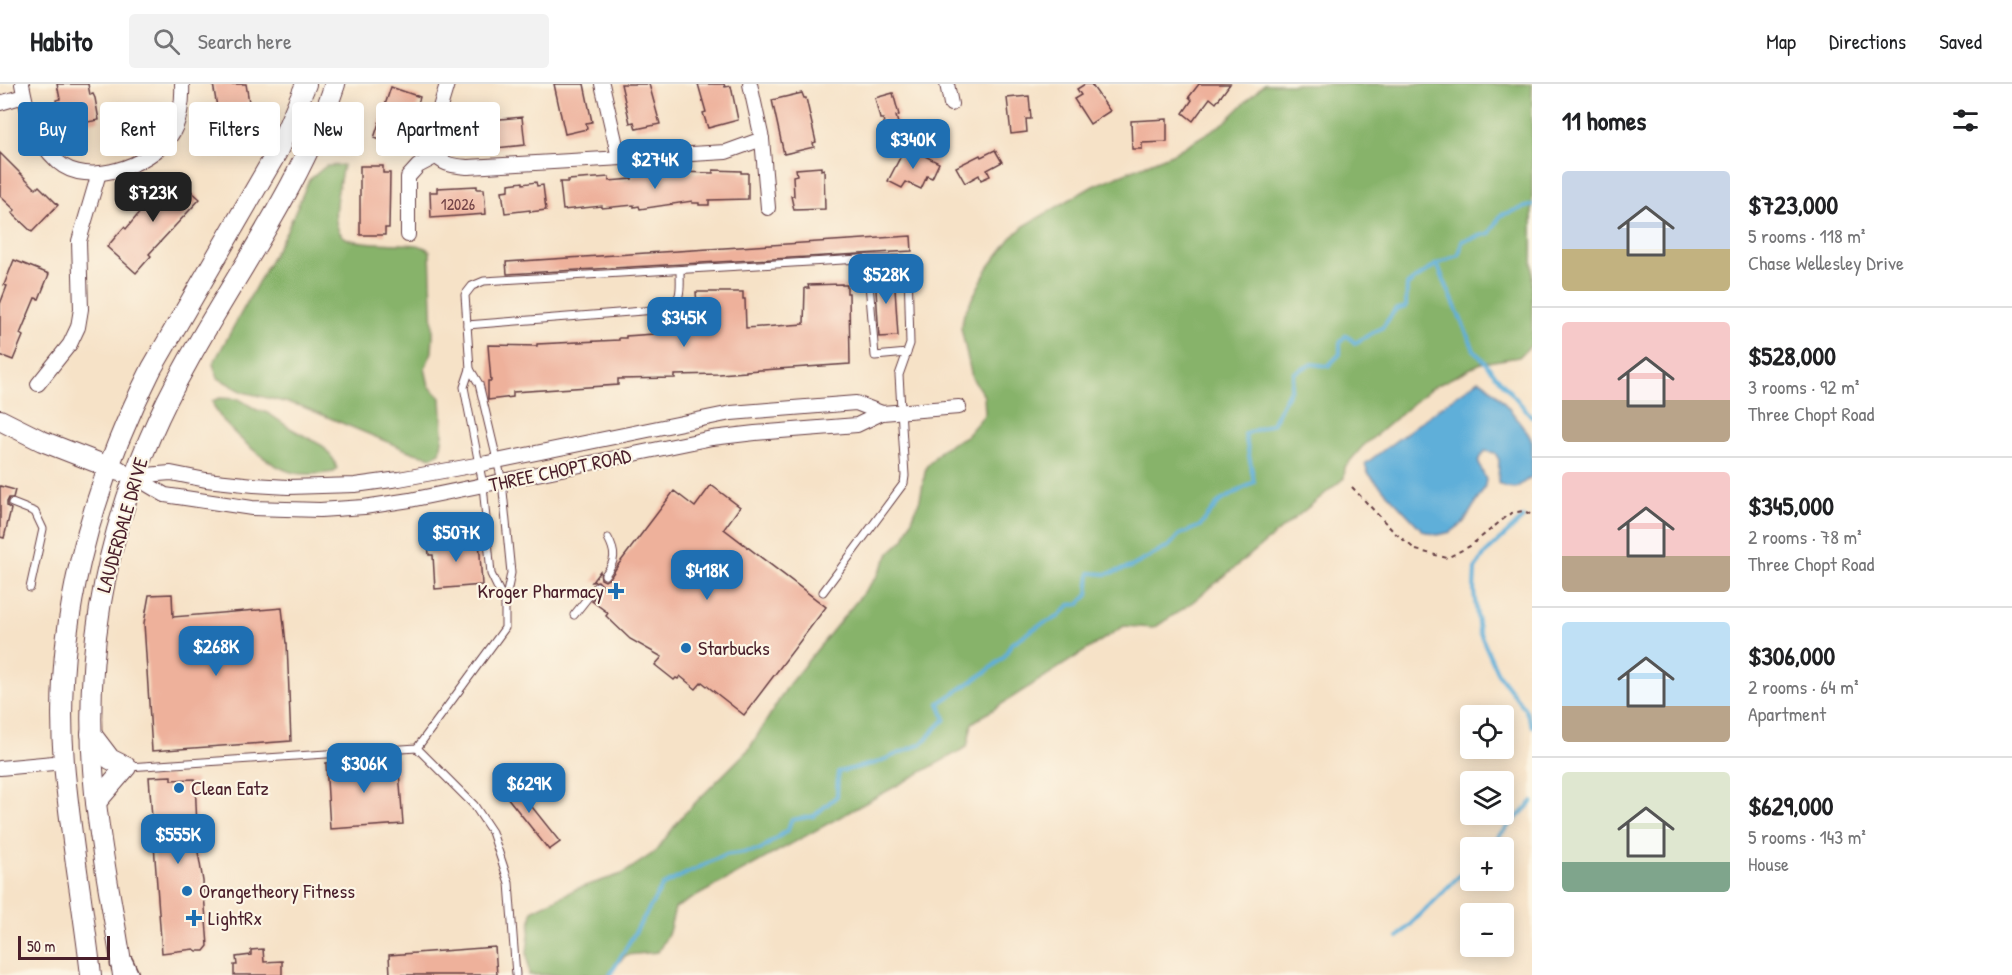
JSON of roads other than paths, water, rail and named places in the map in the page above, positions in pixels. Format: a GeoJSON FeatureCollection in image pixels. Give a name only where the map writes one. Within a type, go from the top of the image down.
{"type":"FeatureCollection","features":[{"type":"Feature","properties":{"kind":"main road","name":"LAUDERDALE DRIVE"},"geometry":{"type":"LineString","coordinates":[[91,975],[64,762],[64,679],[71,606],[87,531],[122,430],[152,368],[277,152],[306,84]]}},
{"type":"Feature","properties":{"kind":"main road","name":"LAUDERDALE DRIVE"},"geometry":{"type":"LineString","coordinates":[[124,971],[96,802],[91,734],[91,690],[99,613],[116,530],[133,476],[164,404],[301,167],[335,84]]}},
{"type":"Feature","properties":{"kind":"main road","name":"THREE CHOPT ROAD"},"geometry":{"type":"LineString","coordinates":[[0,420],[52,446],[133,476]]}},
{"type":"Feature","properties":{"kind":"main road"},"geometry":{"type":"LineString","coordinates":[[91,734],[110,759],[126,767],[96,802]]}},
{"type":"Feature","properties":{"kind":"street"},"geometry":{"type":"LineString","coordinates":[[0,103],[23,90],[31,126],[40,141],[60,164],[86,174],[99,173],[119,169],[156,153],[171,136],[181,106],[183,84]]}},
{"type":"Feature","properties":{"kind":"street"},"geometry":{"type":"LineString","coordinates":[[443,102],[447,84]]}},
{"type":"Feature","properties":{"kind":"street"},"geometry":{"type":"LineString","coordinates":[[602,84],[619,158]]}},
{"type":"Feature","properties":{"kind":"street"},"geometry":{"type":"LineString","coordinates":[[750,84],[762,139],[768,208]]}},
{"type":"Feature","properties":{"kind":"street"},"geometry":{"type":"LineString","coordinates":[[947,84],[951,104]]}},
{"type":"Feature","properties":{"kind":"street"},"geometry":{"type":"LineString","coordinates":[[408,236],[408,177],[418,166],[437,156],[450,165],[468,167],[726,152],[762,139]]}},
{"type":"Feature","properties":{"kind":"street"},"geometry":{"type":"LineString","coordinates":[[38,384],[70,344],[78,327],[81,309],[79,241],[99,173]]}},
{"type":"Feature","properties":{"kind":"street","name":"THREE CHOPT ROAD"},"geometry":{"type":"LineString","coordinates":[[133,476],[171,473],[206,480],[254,485],[333,486],[378,483],[731,413],[856,403],[882,413]]}},
{"type":"Feature","properties":{"kind":"street","name":"THREE CHOPT ROAD"},"geometry":{"type":"LineString","coordinates":[[133,476],[165,495],[230,506],[286,510],[364,507],[410,500],[712,438],[856,425],[882,413],[959,406]]}},
{"type":"Feature","properties":{"kind":"street"},"geometry":{"type":"LineString","coordinates":[[0,768],[64,762]]}},
{"type":"Feature","properties":{"kind":"lane"},"geometry":{"type":"LineString","coordinates":[[867,259],[875,356],[907,353]]}},
{"type":"Feature","properties":{"kind":"lane"},"geometry":{"type":"LineString","coordinates":[[505,603],[491,574],[483,485],[464,387],[470,369],[465,295],[472,286],[484,281],[867,259],[903,259],[908,267],[910,344],[899,375],[906,476],[904,483],[823,592]]}},
{"type":"Feature","properties":{"kind":"lane"},"geometry":{"type":"LineString","coordinates":[[467,325],[668,309],[675,304],[681,294],[680,271]]}},
{"type":"Feature","properties":{"kind":"lane"},"geometry":{"type":"LineString","coordinates":[[417,747],[505,628],[505,603],[511,573],[502,481],[479,384],[470,369]]}},
{"type":"Feature","properties":{"kind":"lane"},"geometry":{"type":"LineString","coordinates":[[12,503],[34,512],[43,529],[30,588]]}},
{"type":"Feature","properties":{"kind":"lane"},"geometry":{"type":"LineString","coordinates":[[605,575],[614,559],[613,547],[608,538]]}},
{"type":"Feature","properties":{"kind":"lane"},"geometry":{"type":"LineString","coordinates":[[574,615],[597,586]]}},
{"type":"Feature","properties":{"kind":"lane"},"geometry":{"type":"LineString","coordinates":[[126,767],[417,747],[474,805],[492,832],[509,883],[516,975]]}},
{"type":"Feature","properties":{"kind":"water"},"geometry":{"type":"Polygon","coordinates":[[[1479,380],[1500,398],[1529,436],[1532,442],[1532,476],[1516,488],[1505,487],[1498,483],[1499,460],[1495,453],[1485,451],[1478,461],[1486,480],[1484,489],[1464,522],[1451,532],[1437,535],[1423,531],[1368,473],[1365,464],[1479,380]]]}},
{"type":"Feature","properties":{"kind":"waterway"},"geometry":{"type":"LineString","coordinates":[[610,975],[663,885],[724,855],[760,850],[788,830],[791,820],[814,816],[837,796],[838,772],[876,763],[921,744],[945,719],[939,703],[986,672],[1004,657],[1011,644],[1038,626],[1058,617],[1070,605],[1079,604],[1088,595],[1090,573],[1107,574],[1131,567],[1169,546],[1179,535],[1200,526],[1219,502],[1254,482],[1245,434],[1272,424],[1291,388],[1294,373],[1312,364],[1328,366],[1340,354],[1340,343],[1346,335],[1355,343],[1383,327],[1395,310],[1406,307],[1407,285],[1437,264],[1459,255],[1462,241],[1490,233],[1501,215],[1532,205]]}},
{"type":"Feature","properties":{"kind":"waterway"},"geometry":{"type":"LineString","coordinates":[[1437,264],[1474,350],[1532,417]]}},
{"type":"Feature","properties":{"kind":"waterway"},"geometry":{"type":"LineString","coordinates":[[1523,518],[1485,554],[1475,569],[1474,592],[1479,631],[1498,674],[1525,709],[1532,726]]}},
{"type":"Feature","properties":{"kind":"waterway"},"geometry":{"type":"LineString","coordinates":[[1498,837],[1532,802]]}},
{"type":"Feature","properties":{"kind":"waterway"},"geometry":{"type":"LineString","coordinates":[[1398,937],[1460,875]]}},
{"type":"Feature","properties":{"kind":"place","name":"Kroger Pharmacy"},"geometry":{"type":"Point","coordinates":[616,591]}},
{"type":"Feature","properties":{"kind":"place","name":"Starbucks"},"geometry":{"type":"Point","coordinates":[686,648]}},
{"type":"Feature","properties":{"kind":"place","name":"Clean Eatz"},"geometry":{"type":"Point","coordinates":[179,788]}},
{"type":"Feature","properties":{"kind":"place","name":"Orangetheory Fitness"},"geometry":{"type":"Point","coordinates":[187,891]}},
{"type":"Feature","properties":{"kind":"place","name":"LightRx"},"geometry":{"type":"Point","coordinates":[194,918]}}]}
